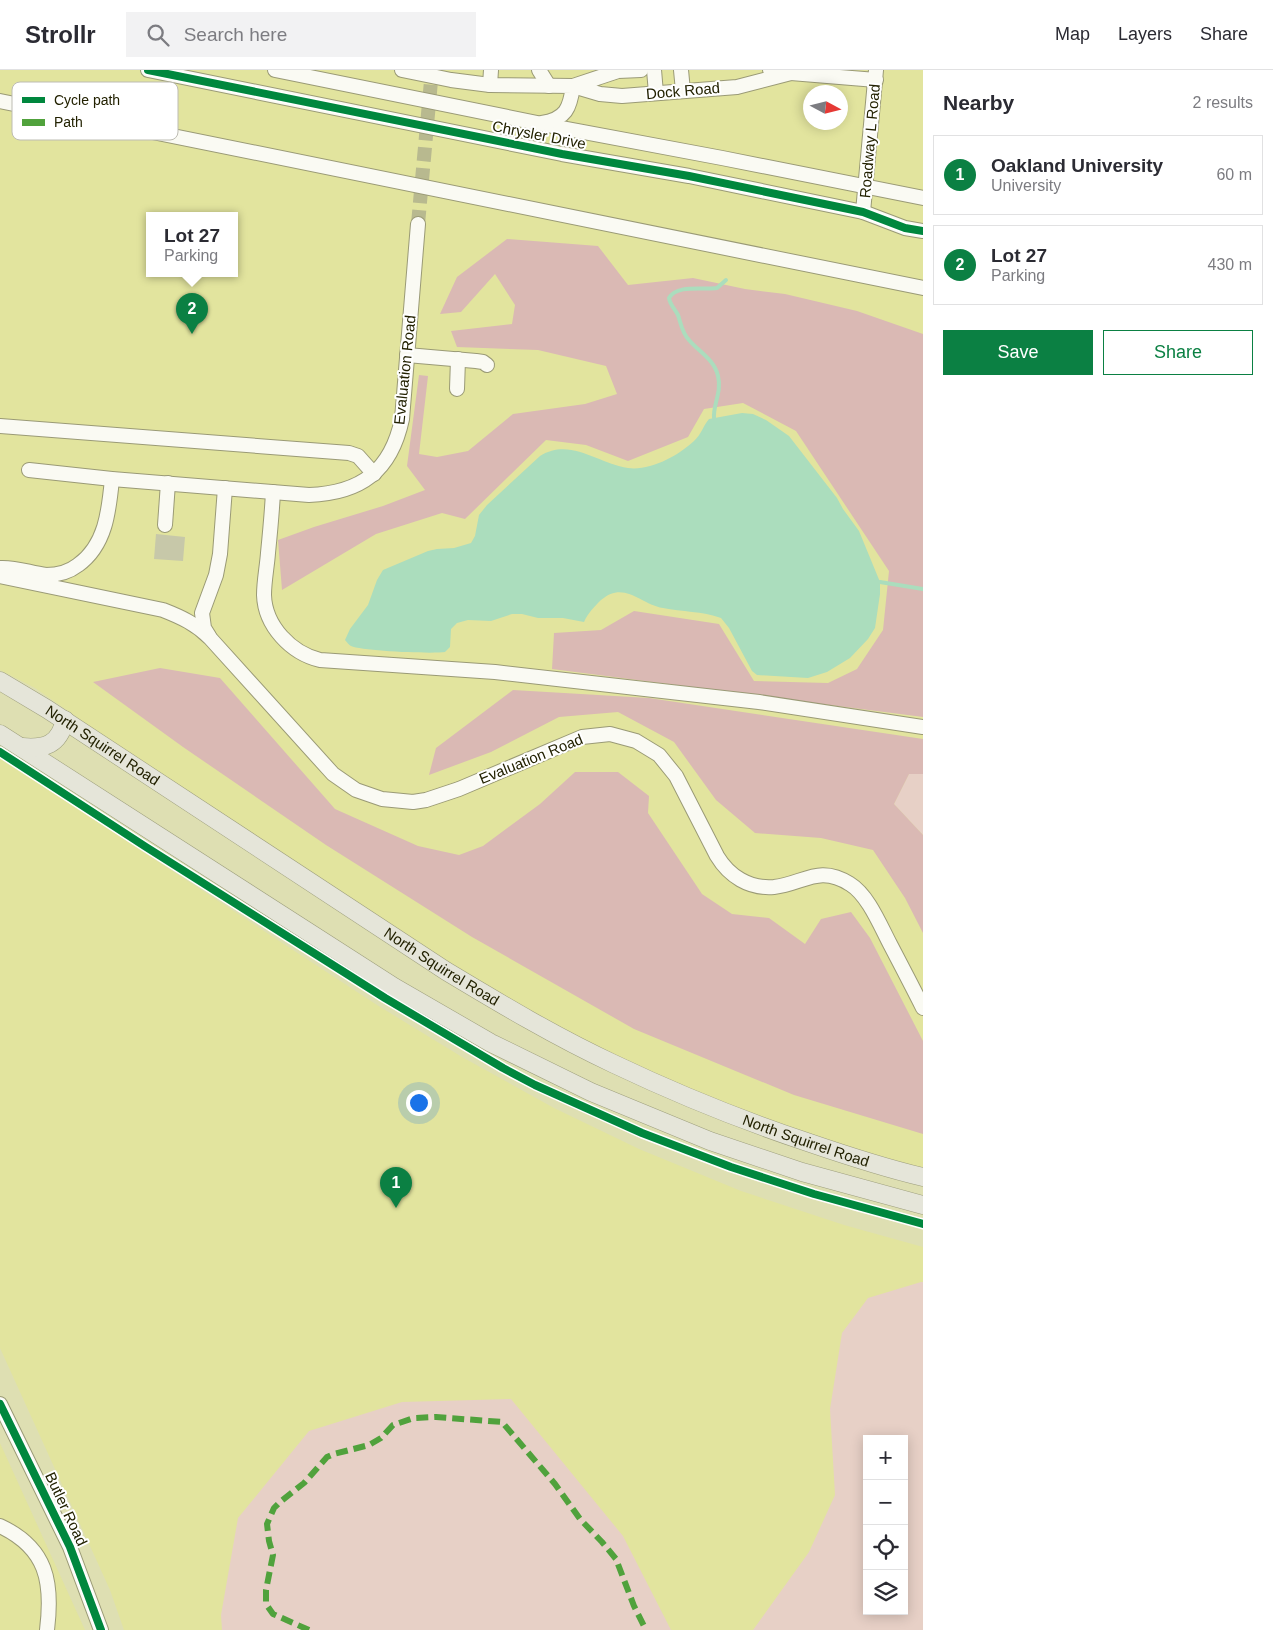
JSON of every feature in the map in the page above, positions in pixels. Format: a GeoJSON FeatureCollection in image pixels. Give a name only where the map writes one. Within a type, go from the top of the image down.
{"type":"FeatureCollection","features":[{"type":"Feature","properties":{"kind":"main road","name":"North Squirrel Road"},"geometry":{"type":"LineString","coordinates":[[0,681],[65,720],[446,971],[568,1041],[659,1085],[728,1114],[839,1153],[923,1177]]}},
{"type":"Feature","properties":{"kind":"main road"},"geometry":{"type":"LineString","coordinates":[[22,747],[40,748],[53,742],[61,732],[65,720]]}},
{"type":"Feature","properties":{"kind":"main road","name":"North Squirrel Road"},"geometry":{"type":"LineString","coordinates":[[0,734],[394,987],[508,1052],[591,1092],[710,1141],[802,1172],[923,1206]]}},
{"type":"Feature","properties":{"kind":"street","name":"Chrysler Drive"},"geometry":{"type":"LineString","coordinates":[[148,70],[552,152],[690,176],[863,212],[905,228],[923,231]]}},
{"type":"Feature","properties":{"kind":"street","name":"Chrysler Drive"},"geometry":{"type":"LineString","coordinates":[[275,70],[540,124],[923,198]]}},
{"type":"Feature","properties":{"kind":"street","name":"Dock Road"},"geometry":{"type":"LineString","coordinates":[[402,70],[490,85],[574,86],[600,94],[622,96],[736,87],[791,73]]}},
{"type":"Feature","properties":{"kind":"street"},"geometry":{"type":"LineString","coordinates":[[490,85],[491,70]]}},
{"type":"Feature","properties":{"kind":"street"},"geometry":{"type":"LineString","coordinates":[[539,70],[549,86]]}},
{"type":"Feature","properties":{"kind":"street","name":"Dock Road"},"geometry":{"type":"LineString","coordinates":[[574,86],[618,71],[641,70]]}},
{"type":"Feature","properties":{"kind":"street"},"geometry":{"type":"LineString","coordinates":[[654,70],[656,93]]}},
{"type":"Feature","properties":{"kind":"street"},"geometry":{"type":"LineString","coordinates":[[681,70],[683,92]]}},
{"type":"Feature","properties":{"kind":"street","name":"Dock Road"},"geometry":{"type":"LineString","coordinates":[[770,70],[791,73],[876,75]]}},
{"type":"Feature","properties":{"kind":"street","name":"Roadway L Road"},"geometry":{"type":"LineString","coordinates":[[863,212],[876,75]]}},
{"type":"Feature","properties":{"kind":"street"},"geometry":{"type":"LineString","coordinates":[[540,124],[555,120],[568,110],[574,86]]}},
{"type":"Feature","properties":{"kind":"street"},"geometry":{"type":"LineString","coordinates":[[178,137],[923,288]]}},
{"type":"Feature","properties":{"kind":"street","name":"Evaluation Road"},"geometry":{"type":"LineString","coordinates":[[29,470],[168,484],[309,495],[330,494],[350,489],[374,474],[389,456],[398,436],[402,419],[418,224]]}},
{"type":"Feature","properties":{"kind":"street"},"geometry":{"type":"LineString","coordinates":[[407,354],[483,362],[487,366]]}},
{"type":"Feature","properties":{"kind":"street"},"geometry":{"type":"LineString","coordinates":[[457,389],[458,359]]}},
{"type":"Feature","properties":{"kind":"street"},"geometry":{"type":"LineString","coordinates":[[0,426],[349,453],[358,456],[374,474]]}},
{"type":"Feature","properties":{"kind":"street"},"geometry":{"type":"LineString","coordinates":[[0,568],[8,567],[45,574],[57,574],[74,568],[83,562],[91,554],[103,534],[112,479]]}},
{"type":"Feature","properties":{"kind":"street"},"geometry":{"type":"LineString","coordinates":[[166,524],[168,484]]}},
{"type":"Feature","properties":{"kind":"street","name":"Evaluation Road"},"geometry":{"type":"LineString","coordinates":[[210,638],[204,628],[202,613],[216,575],[220,554],[225,488]]}},
{"type":"Feature","properties":{"kind":"street"},"geometry":{"type":"LineString","coordinates":[[273,492],[264,596],[268,615],[282,637],[292,647],[310,657],[320,660],[495,672],[749,700],[923,727]]}},
{"type":"Feature","properties":{"kind":"street","name":"Evaluation Road"},"geometry":{"type":"LineString","coordinates":[[0,576],[163,610],[188,620],[210,638],[333,774],[356,790],[382,799],[413,802],[444,795],[582,737],[610,734],[636,741],[659,755],[676,776],[717,856],[723,866],[732,874],[746,883],[759,886],[774,887],[814,875],[840,878],[852,884],[876,917],[923,1008]]}},
{"type":"Feature","properties":{"kind":"street","name":"Butler Road"},"geometry":{"type":"LineString","coordinates":[[0,1404],[70,1547],[101,1630]]}},
{"type":"Feature","properties":{"kind":"street"},"geometry":{"type":"LineString","coordinates":[[0,1526],[16,1534],[39,1558],[46,1574],[49,1590],[50,1609],[47,1630]]}},
{"type":"Feature","properties":{"kind":"shaded area"},"geometry":{"type":"Polygon","coordinates":[[[0,70],[923,70],[923,1169],[821,1139],[717,1102],[585,1040],[475,979],[101,734],[35,688],[0,670],[0,70]]]}},
{"type":"Feature","properties":{"kind":"shaded area"},"geometry":{"type":"Polygon","coordinates":[[[507,239],[598,246],[628,285],[693,278],[745,289],[785,294],[857,311],[923,334],[923,717],[552,669],[554,633],[601,630],[634,611],[719,624],[754,681],[828,683],[857,669],[883,630],[889,571],[796,431],[743,403],[704,409],[688,437],[628,461],[586,445],[546,440],[465,519],[442,513],[376,534],[282,590],[278,540],[383,506],[425,490],[407,466],[419,375],[428,376],[419,454],[437,457],[468,451],[513,414],[585,404],[617,394],[606,366],[538,350],[457,347],[451,331],[512,324],[515,305],[495,274],[461,312],[440,314],[457,277],[507,239]]]}},
{"type":"Feature","properties":{"kind":"shaded area"},"geometry":{"type":"Polygon","coordinates":[[[742,413],[753,414],[766,420],[789,436],[837,498],[859,531],[880,582],[875,628],[868,639],[850,658],[827,672],[808,678],[757,675],[752,671],[729,628],[721,618],[655,606],[632,595],[617,592],[609,594],[601,600],[589,613],[584,622],[563,618],[538,618],[522,614],[512,614],[491,621],[468,620],[457,623],[451,629],[450,647],[445,652],[412,652],[358,648],[351,646],[345,640],[350,629],[368,605],[377,580],[383,570],[428,551],[454,548],[471,543],[475,536],[479,515],[487,505],[540,456],[551,451],[574,450],[617,466],[628,468],[645,467],[672,457],[687,447],[698,436],[709,419],[742,413]]]}},
{"type":"Feature","properties":{"kind":"shaded area"},"geometry":{"type":"Polygon","coordinates":[[[160,668],[220,678],[335,809],[418,846],[459,855],[483,846],[540,804],[575,772],[618,772],[649,796],[648,813],[702,894],[732,914],[769,918],[805,944],[821,919],[851,912],[870,938],[923,1041],[923,1134],[794,1095],[634,1029],[472,937],[326,845],[183,747],[93,682],[160,668]]]}},
{"type":"Feature","properties":{"kind":"shaded area"},"geometry":{"type":"Polygon","coordinates":[[[513,690],[649,698],[923,739],[923,774],[909,774],[894,804],[923,835],[923,933],[905,898],[873,850],[821,838],[755,833],[716,800],[674,742],[618,712],[559,717],[491,752],[429,775],[436,748],[513,690]]]}},
{"type":"Feature","properties":{"kind":"shaded area"},"geometry":{"type":"Polygon","coordinates":[[[0,758],[377,1005],[462,1057],[554,1108],[639,1149],[741,1191],[844,1225],[923,1247],[923,1630],[124,1630],[110,1590],[0,1348],[0,758]]]}},
{"type":"Feature","properties":{"kind":"shaded area"},"geometry":{"type":"Polygon","coordinates":[[[909,774],[923,774],[923,835],[894,804],[909,774]]]}},
{"type":"Feature","properties":{"kind":"shaded area"},"geometry":{"type":"Polygon","coordinates":[[[923,1282],[923,1630],[753,1630],[809,1552],[835,1495],[830,1409],[842,1333],[868,1298],[923,1282]]]}},
{"type":"Feature","properties":{"kind":"shaded area"},"geometry":{"type":"Polygon","coordinates":[[[511,1399],[623,1536],[671,1630],[222,1630],[221,1615],[238,1518],[309,1431],[402,1402],[511,1399]]]}},
{"type":"Feature","properties":{"kind":"shaded area"},"geometry":{"type":"Polygon","coordinates":[[[0,1443],[85,1630],[0,1630],[0,1443]]]}},
{"type":"Feature","properties":{"kind":"building"},"geometry":{"type":"Polygon","coordinates":[[[156,534],[185,537],[183,561],[154,559],[156,534]]]}},
{"type":"Feature","properties":{"kind":"waterway"},"geometry":{"type":"LineString","coordinates":[[714,418],[719,387],[716,370],[710,360],[685,334],[669,298],[684,289],[717,288],[726,280]]}},
{"type":"Feature","properties":{"kind":"waterway"},"geometry":{"type":"LineString","coordinates":[[880,582],[923,589]]}},
{"type":"Feature","properties":{"kind":"tunnel"},"geometry":{"type":"LineString","coordinates":[[418,224],[432,70]]}},
{"type":"Feature","properties":{"kind":"marked path"},"geometry":{"type":"LineString","coordinates":[[309,1630],[273,1614],[266,1604],[266,1590],[273,1555],[267,1524],[274,1508],[304,1483],[327,1457],[369,1445],[381,1438],[393,1425],[414,1418],[436,1417],[502,1422],[555,1484],[580,1519],[616,1559],[634,1606],[646,1630]]}},
{"type":"Feature","properties":{"kind":"cycle path"},"geometry":{"type":"LineString","coordinates":[[148,70],[562,154],[689,176],[863,212],[905,228],[923,231]]}},
{"type":"Feature","properties":{"kind":"cycle path"},"geometry":{"type":"LineString","coordinates":[[0,752],[385,998],[535,1085],[642,1133],[731,1167],[814,1194],[923,1224]]}},
{"type":"Feature","properties":{"kind":"cycle path"},"geometry":{"type":"LineString","coordinates":[[0,1404],[70,1547],[101,1630]]}},
{"type":"Feature","properties":{"kind":"place","name":"Lot 27"},"geometry":{"type":"Point","coordinates":[192,334]}},
{"type":"Feature","properties":{"kind":"place","name":"Oakland University"},"geometry":{"type":"Point","coordinates":[396,1208]}}]}
